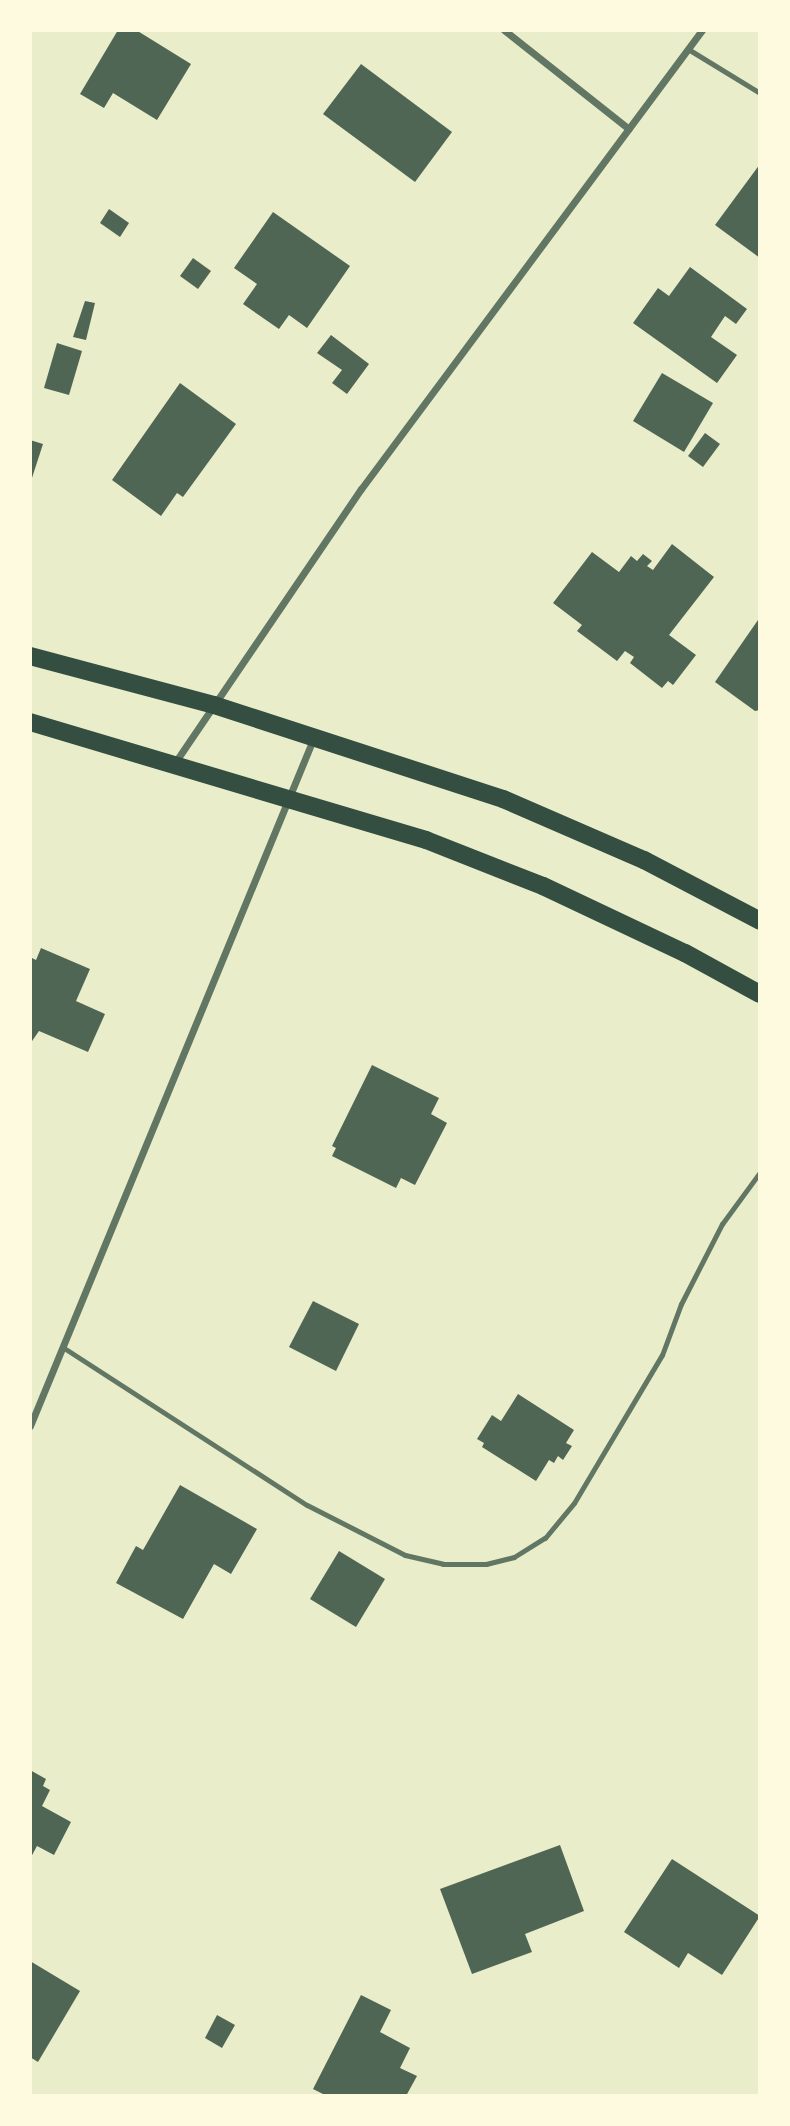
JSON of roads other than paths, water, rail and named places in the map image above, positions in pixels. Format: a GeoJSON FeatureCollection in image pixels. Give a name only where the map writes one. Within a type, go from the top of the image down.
{"type":"FeatureCollection","features":[{"type":"Feature","properties":{"kind":"main road"},"geometry":{"type":"LineString","coordinates":[[30,656],[214,705],[503,799],[643,860],[760,921]]}},
{"type":"Feature","properties":{"kind":"main road"},"geometry":{"type":"LineString","coordinates":[[30,722],[290,797],[426,840],[543,886],[685,953],[760,994]]}},
{"type":"Feature","properties":{"kind":"street"},"geometry":{"type":"LineString","coordinates":[[504,30],[629,129]]}},
{"type":"Feature","properties":{"kind":"street"},"geometry":{"type":"LineString","coordinates":[[174,764],[361,489],[702,30]]}},
{"type":"Feature","properties":{"kind":"street"},"geometry":{"type":"LineString","coordinates":[[30,1426],[314,736]]}},
{"type":"Feature","properties":{"kind":"lane"},"geometry":{"type":"LineString","coordinates":[[688,49],[760,93]]}},
{"type":"Feature","properties":{"kind":"lane"},"geometry":{"type":"LineString","coordinates":[[64,1348],[319,1511],[405,1555],[443,1564],[486,1564],[514,1557],[545,1538],[574,1503],[662,1354],[681,1304],[722,1224],[760,1171]]}}]}
